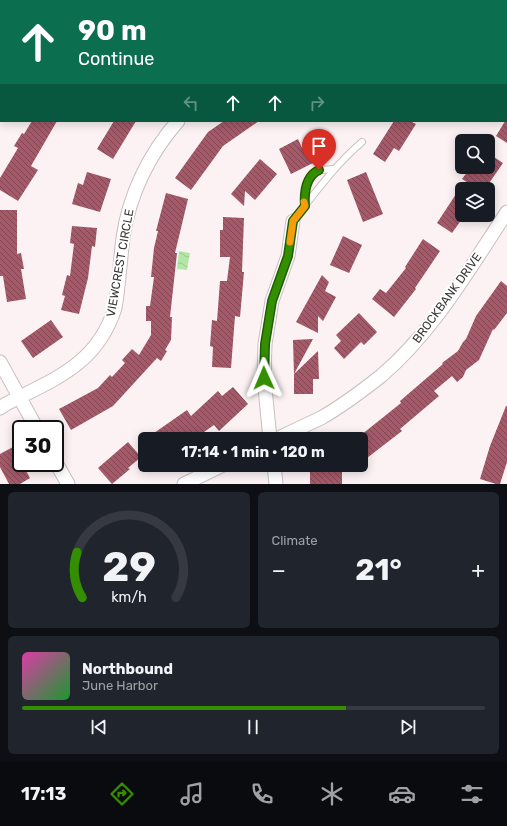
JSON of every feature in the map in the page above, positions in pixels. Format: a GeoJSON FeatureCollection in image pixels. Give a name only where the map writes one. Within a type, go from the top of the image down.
{"type":"FeatureCollection","features":[{"type":"Feature","properties":{"kind":"street","name":"VIEWCREST CIRCLE"},"geometry":{"type":"LineString","coordinates":[[0,408],[74,367],[94,348],[107,328],[115,308],[123,238],[127,217],[134,195],[156,149],[177,122]]}},
{"type":"Feature","properties":{"kind":"street","name":"BROCKBANK DRIVE"},"geometry":{"type":"LineString","coordinates":[[292,432],[321,418],[342,404],[381,376],[398,360],[437,316],[507,212]]}},
{"type":"Feature","properties":{"kind":"street"},"geometry":{"type":"LineString","coordinates":[[269,432],[264,378],[265,344],[272,301],[288,256],[293,221]]}},
{"type":"Feature","properties":{"kind":"street"},"geometry":{"type":"LineString","coordinates":[[0,362],[32,420]]}},
{"type":"Feature","properties":{"kind":"street"},"geometry":{"type":"LineString","coordinates":[[61,472],[68,484]]}},
{"type":"Feature","properties":{"kind":"street"},"geometry":{"type":"LineString","coordinates":[[184,484],[209,472]]}},
{"type":"Feature","properties":{"kind":"street"},"geometry":{"type":"LineString","coordinates":[[275,472],[276,484]]}},
{"type":"Feature","properties":{"kind":"lane"},"geometry":{"type":"LineString","coordinates":[[293,221],[334,169],[362,142]]}},
{"type":"Feature","properties":{"kind":"lane"},"geometry":{"type":"LineString","coordinates":[[305,206],[304,194],[312,173],[319,170],[334,169]]}},
{"type":"Feature","properties":{"kind":"water"},"geometry":{"type":"Polygon","coordinates":[[[179,251],[190,253],[187,270],[177,269],[179,251]]]}},
{"type":"Feature","properties":{"kind":"building"},"geometry":{"type":"Polygon","coordinates":[[[31,122],[56,122],[31,166],[38,170],[18,201],[0,190],[0,178],[18,148],[14,146],[22,133],[24,134],[31,122]]]}},
{"type":"Feature","properties":{"kind":"building"},"geometry":{"type":"Polygon","coordinates":[[[113,122],[135,122],[113,159],[97,149],[113,122]]]}},
{"type":"Feature","properties":{"kind":"building"},"geometry":{"type":"Polygon","coordinates":[[[223,122],[258,122],[223,146],[191,190],[175,178],[208,132],[223,122]]]}},
{"type":"Feature","properties":{"kind":"building"},"geometry":{"type":"Polygon","coordinates":[[[393,122],[412,122],[416,124],[399,151],[394,148],[385,162],[373,154],[393,122]]]}},
{"type":"Feature","properties":{"kind":"building"},"geometry":{"type":"Polygon","coordinates":[[[505,122],[507,122],[507,143],[496,136],[505,122]]]}},
{"type":"Feature","properties":{"kind":"building"},"geometry":{"type":"Polygon","coordinates":[[[298,139],[302,148],[309,145],[317,161],[291,174],[279,149],[298,139]]]}},
{"type":"Feature","properties":{"kind":"building"},"geometry":{"type":"Polygon","coordinates":[[[495,158],[503,163],[490,182],[466,182],[462,179],[466,174],[495,174],[495,158]]]}},
{"type":"Feature","properties":{"kind":"building"},"geometry":{"type":"Polygon","coordinates":[[[260,159],[277,174],[255,200],[245,191],[244,206],[231,194],[260,159]]]}},
{"type":"Feature","properties":{"kind":"building"},"geometry":{"type":"Polygon","coordinates":[[[87,172],[111,179],[100,212],[72,204],[78,183],[83,185],[87,172]]]}},
{"type":"Feature","properties":{"kind":"building"},"geometry":{"type":"Polygon","coordinates":[[[366,172],[383,214],[363,222],[347,180],[366,172]]]}},
{"type":"Feature","properties":{"kind":"building"},"geometry":{"type":"Polygon","coordinates":[[[166,193],[188,199],[175,253],[177,253],[170,317],[172,317],[171,340],[165,350],[167,351],[161,361],[157,358],[113,406],[71,430],[59,409],[98,388],[110,375],[112,377],[125,363],[122,360],[132,349],[139,355],[151,335],[151,321],[146,321],[146,306],[150,306],[154,277],[151,277],[154,248],[158,231],[156,231],[166,193]]]}},
{"type":"Feature","properties":{"kind":"building"},"geometry":{"type":"Polygon","coordinates":[[[455,196],[455,222],[460,222],[452,233],[437,223],[455,196]]]}},
{"type":"Feature","properties":{"kind":"building"},"geometry":{"type":"Polygon","coordinates":[[[0,210],[17,210],[17,254],[21,253],[24,269],[21,269],[26,299],[7,302],[3,276],[0,276],[0,210]]]}},
{"type":"Feature","properties":{"kind":"building"},"geometry":{"type":"Polygon","coordinates":[[[223,217],[244,218],[242,272],[244,272],[240,317],[235,316],[231,368],[212,367],[213,347],[210,346],[212,320],[217,321],[220,281],[227,281],[230,257],[220,257],[220,230],[223,230],[223,217]]]}},
{"type":"Feature","properties":{"kind":"building"},"geometry":{"type":"Polygon","coordinates":[[[72,226],[97,228],[95,247],[92,246],[88,278],[79,314],[61,310],[65,296],[62,295],[67,275],[70,276],[74,244],[70,243],[72,226]]]}},
{"type":"Feature","properties":{"kind":"building"},"geometry":{"type":"Polygon","coordinates":[[[343,236],[362,245],[349,273],[330,265],[343,236]]]}},
{"type":"Feature","properties":{"kind":"building"},"geometry":{"type":"Polygon","coordinates":[[[423,239],[440,251],[415,288],[416,289],[394,317],[372,299],[380,289],[386,293],[406,268],[405,267],[423,239]]]}},
{"type":"Feature","properties":{"kind":"building"},"geometry":{"type":"Polygon","coordinates":[[[322,275],[329,282],[325,291],[336,297],[323,321],[318,316],[318,333],[296,322],[322,275]]]}},
{"type":"Feature","properties":{"kind":"building"},"geometry":{"type":"Polygon","coordinates":[[[501,281],[507,286],[507,313],[494,330],[493,329],[479,360],[466,370],[463,377],[457,382],[452,376],[434,391],[439,396],[400,429],[402,431],[368,457],[368,432],[365,432],[401,403],[400,401],[443,364],[442,363],[458,351],[466,339],[476,316],[501,281]]]}},
{"type":"Feature","properties":{"kind":"building"},"geometry":{"type":"Polygon","coordinates":[[[359,313],[377,332],[364,345],[361,342],[344,359],[334,348],[341,341],[336,335],[359,313]]]}},
{"type":"Feature","properties":{"kind":"building"},"geometry":{"type":"Polygon","coordinates":[[[51,320],[63,337],[33,358],[21,341],[51,320]]]}},
{"type":"Feature","properties":{"kind":"building"},"geometry":{"type":"Polygon","coordinates":[[[313,339],[294,374],[293,340],[313,339]]]}},
{"type":"Feature","properties":{"kind":"building"},"geometry":{"type":"Polygon","coordinates":[[[318,351],[319,379],[313,379],[313,394],[294,394],[294,374],[318,351]]]}},
{"type":"Feature","properties":{"kind":"building"},"geometry":{"type":"Polygon","coordinates":[[[233,387],[248,404],[219,431],[214,425],[204,432],[155,432],[187,410],[191,416],[218,391],[222,396],[233,387]]]}},
{"type":"Feature","properties":{"kind":"building"},"geometry":{"type":"Polygon","coordinates":[[[506,406],[507,462],[500,484],[496,484],[480,479],[490,446],[506,406]]]}},
{"type":"Feature","properties":{"kind":"building"},"geometry":{"type":"Polygon","coordinates":[[[128,442],[138,454],[138,460],[128,468],[130,469],[112,484],[98,468],[128,442]]]}},
{"type":"Feature","properties":{"kind":"building"},"geometry":{"type":"Polygon","coordinates":[[[12,448],[12,472],[27,472],[30,478],[20,484],[9,484],[0,467],[0,454],[12,448]]]}},
{"type":"Feature","properties":{"kind":"building"},"geometry":{"type":"Polygon","coordinates":[[[310,472],[342,472],[342,484],[310,484],[310,472]]]}},
{"type":"Feature","properties":{"kind":"slow traffic"},"geometry":{"type":"LineString","coordinates":[[290,242],[293,221],[305,206],[304,202]]}},
{"type":"Feature","properties":{"kind":"route"},"geometry":{"type":"LineString","coordinates":[[264,378],[265,344],[269,315],[278,282],[288,256],[293,221],[305,206],[304,194],[312,173],[319,170]]}}]}
